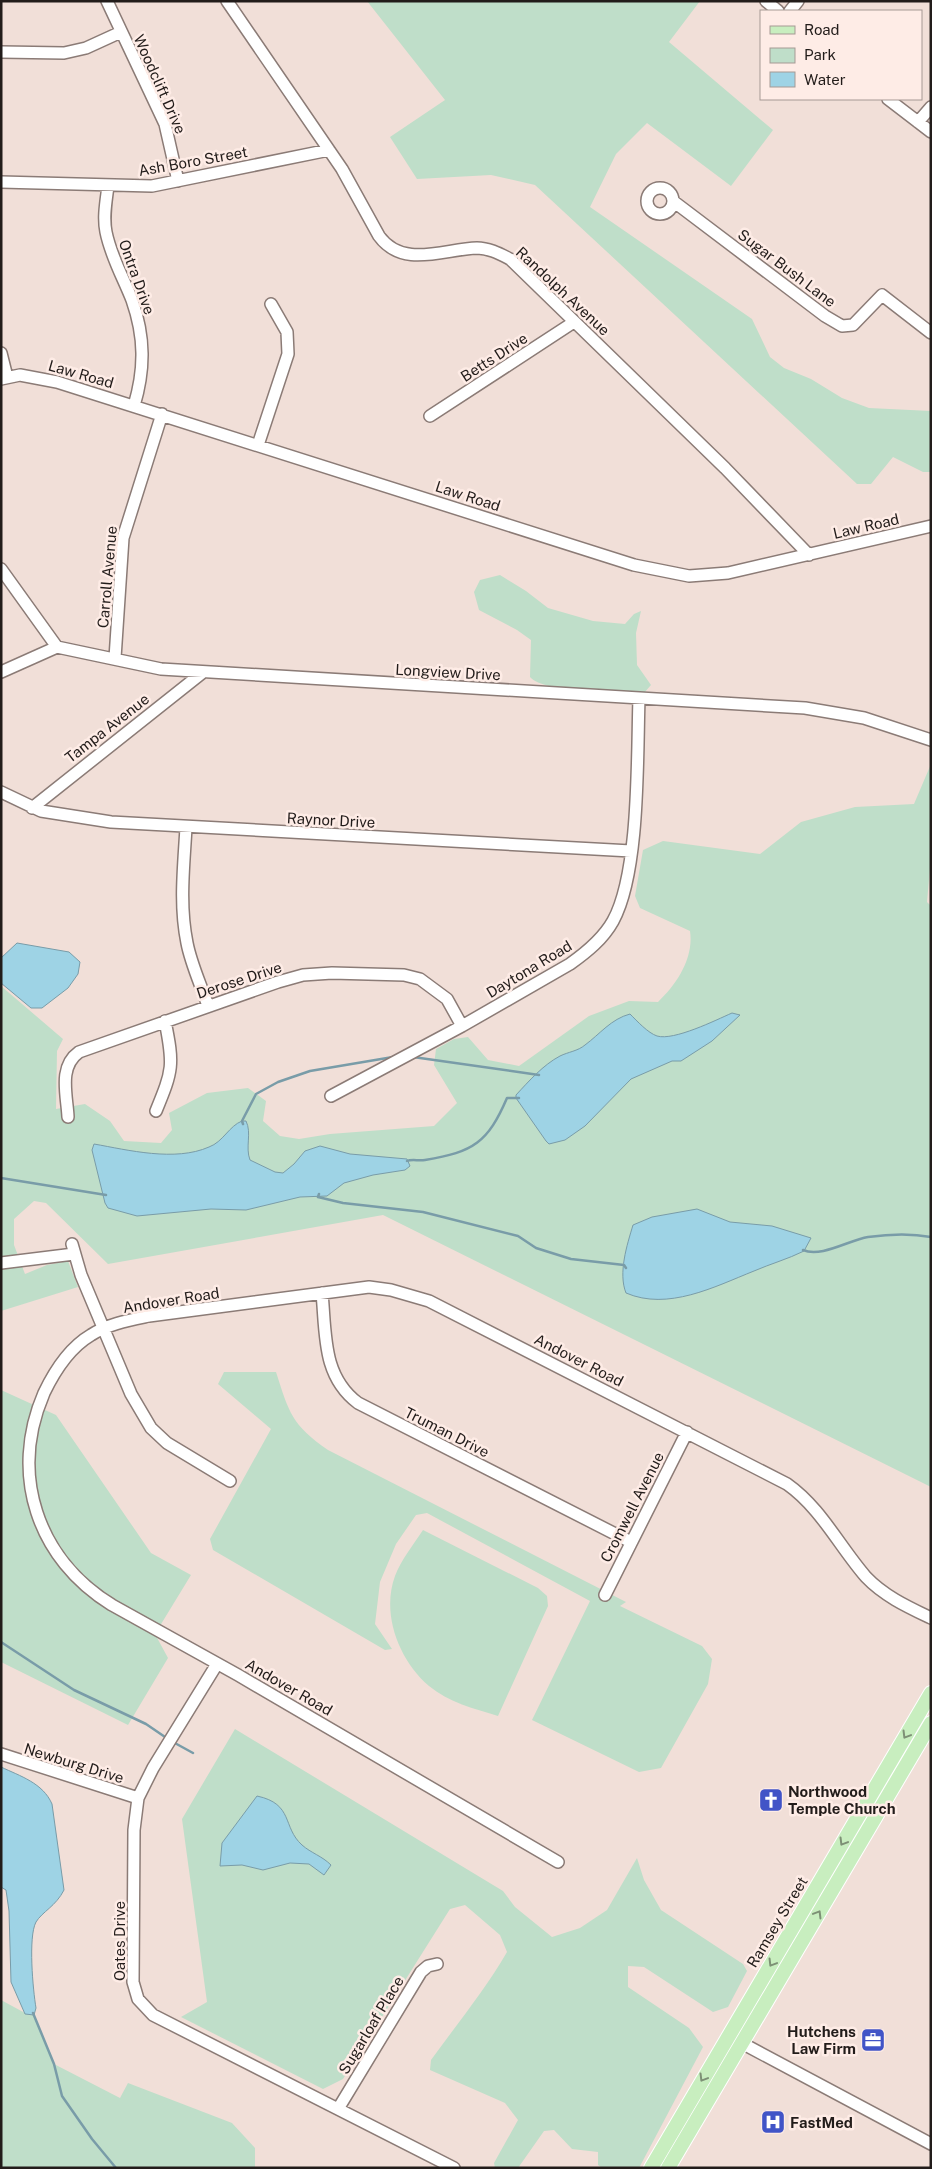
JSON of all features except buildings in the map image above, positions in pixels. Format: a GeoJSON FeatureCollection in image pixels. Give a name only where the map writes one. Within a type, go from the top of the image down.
{"type":"FeatureCollection","features":[{"type":"Feature","properties":{"kind":"main road","name":"Ramsey Street"},"geometry":{"type":"LineString","coordinates":[[651,2168],[931,1693]]}},
{"type":"Feature","properties":{"kind":"main road","name":"Ramsey Street"},"geometry":{"type":"LineString","coordinates":[[668,2168],[931,1723]]}},
{"type":"Feature","properties":{"kind":"street","name":"Woodclift Drive"},"geometry":{"type":"LineString","coordinates":[[107,1],[165,124],[178,181]]}},
{"type":"Feature","properties":{"kind":"street","name":"Randolph Avenue"},"geometry":{"type":"LineString","coordinates":[[227,1],[342,169],[379,236],[391,248],[412,255],[478,248],[510,259],[725,468],[809,554]]}},
{"type":"Feature","properties":{"kind":"street"},"geometry":{"type":"LineString","coordinates":[[766,1],[777,10]]}},
{"type":"Feature","properties":{"kind":"street"},"geometry":{"type":"LineString","coordinates":[[1,52],[64,53],[86,48],[121,32]]}},
{"type":"Feature","properties":{"kind":"street"},"geometry":{"type":"LineString","coordinates":[[889,100],[931,132]]}},
{"type":"Feature","properties":{"kind":"street"},"geometry":{"type":"LineString","coordinates":[[918,122],[931,107]]}},
{"type":"Feature","properties":{"kind":"street","name":"Ash Boro Street"},"geometry":{"type":"LineString","coordinates":[[1,182],[152,186],[329,150]]}},
{"type":"Feature","properties":{"kind":"street","name":"Ontra Drive"},"geometry":{"type":"LineString","coordinates":[[108,186],[105,209],[106,232],[117,268],[132,300],[143,350],[143,367],[134,406]]}},
{"type":"Feature","properties":{"kind":"street","name":"Sugar Bush Lane"},"geometry":{"type":"LineString","coordinates":[[673,201],[825,316],[842,326],[853,325],[882,295],[931,333]]}},
{"type":"Feature","properties":{"kind":"street"},"geometry":{"type":"LineString","coordinates":[[258,445],[288,354],[287,332],[271,304]]}},
{"type":"Feature","properties":{"kind":"street","name":"Betts Drive"},"geometry":{"type":"LineString","coordinates":[[430,416],[574,322]]}},
{"type":"Feature","properties":{"kind":"street"},"geometry":{"type":"LineString","coordinates":[[1,353],[4,378]]}},
{"type":"Feature","properties":{"kind":"street","name":"Law Road"},"geometry":{"type":"LineString","coordinates":[[4,378],[20,375],[46,379],[162,414],[634,565],[677,574],[711,575],[728,573],[931,526]]}},
{"type":"Feature","properties":{"kind":"street","name":"Carroll Avenue"},"geometry":{"type":"LineString","coordinates":[[115,658],[123,538],[162,414]]}},
{"type":"Feature","properties":{"kind":"street"},"geometry":{"type":"LineString","coordinates":[[1,570],[57,647],[1,672]]}},
{"type":"Feature","properties":{"kind":"street","name":"Longview Drive"},"geometry":{"type":"LineString","coordinates":[[57,647],[161,669],[202,673],[805,708],[844,713],[880,722],[931,740]]}},
{"type":"Feature","properties":{"kind":"street","name":"Tampa Avenue"},"geometry":{"type":"LineString","coordinates":[[32,808],[202,673]]}},
{"type":"Feature","properties":{"kind":"street","name":"Daytona Road"},"geometry":{"type":"LineString","coordinates":[[331,1096],[462,1026],[570,964],[592,947],[613,920],[620,904],[630,851],[635,798],[639,698]]}},
{"type":"Feature","properties":{"kind":"street","name":"Raynor Drive"},"geometry":{"type":"LineString","coordinates":[[1,792],[32,808],[63,816],[111,822],[630,851]]}},
{"type":"Feature","properties":{"kind":"street"},"geometry":{"type":"LineString","coordinates":[[186,826],[182,885],[184,922],[187,944],[208,1006]]}},
{"type":"Feature","properties":{"kind":"street","name":"Derose Drive"},"geometry":{"type":"LineString","coordinates":[[68,1116],[66,1070],[74,1056],[165,1021],[303,975],[365,972],[404,975],[420,979],[439,991],[454,1009],[462,1026]]}},
{"type":"Feature","properties":{"kind":"street"},"geometry":{"type":"LineString","coordinates":[[156,1111],[171,1072],[171,1049],[165,1021]]}},
{"type":"Feature","properties":{"kind":"street"},"geometry":{"type":"LineString","coordinates":[[1,1263],[73,1249],[131,1394],[151,1428],[167,1443],[230,1481]]}},
{"type":"Feature","properties":{"kind":"street","name":"Andover Road"},"geometry":{"type":"LineString","coordinates":[[558,1862],[112,1605],[84,1585],[58,1556],[46,1537],[36,1510],[30,1485],[29,1460],[31,1438],[39,1405],[49,1383],[64,1359],[92,1334],[150,1316],[369,1287],[391,1290],[429,1301],[687,1432],[794,1489],[814,1508],[872,1583],[895,1600],[931,1618]]}},
{"type":"Feature","properties":{"kind":"street","name":"Truman Drive"},"geometry":{"type":"LineString","coordinates":[[322,1294],[329,1363],[335,1379],[349,1397],[358,1404],[631,1542]]}},
{"type":"Feature","properties":{"kind":"street","name":"Cromwell Avenue"},"geometry":{"type":"LineString","coordinates":[[605,1595],[687,1432]]}},
{"type":"Feature","properties":{"kind":"street","name":"Oates Drive"},"geometry":{"type":"LineString","coordinates":[[217,1664],[153,1768],[138,1798],[134,1830],[133,1963],[134,1988],[138,1999],[153,2015],[454,2168]]}},
{"type":"Feature","properties":{"kind":"street","name":"Newburg Drive"},"geometry":{"type":"LineString","coordinates":[[1,1754],[79,1781],[138,1798]]}},
{"type":"Feature","properties":{"kind":"street","name":"Sugarloaf Place"},"geometry":{"type":"LineString","coordinates":[[338,2109],[421,1972],[428,1966],[437,1964]]}},
{"type":"Feature","properties":{"kind":"street"},"geometry":{"type":"LineString","coordinates":[[728,2036],[931,2144]]}},
{"type":"Feature","properties":{"kind":"green space"},"geometry":{"type":"Polygon","coordinates":[[[367,1],[700,1],[669,42],[773,130],[731,186],[647,123],[616,154],[590,207],[752,319],[770,357],[784,368],[811,379],[842,398],[869,408],[931,411],[931,472],[923,472],[893,457],[871,484],[857,484],[535,185],[491,175],[417,179],[390,137],[445,100],[367,1]]]}},
{"type":"Feature","properties":{"kind":"green space"},"geometry":{"type":"Polygon","coordinates":[[[500,575],[526,591],[548,608],[593,621],[625,624],[634,614],[641,611],[636,633],[637,665],[651,685],[644,693],[583,691],[551,686],[530,677],[531,640],[517,630],[479,610],[474,592],[480,580],[500,575]]]}},
{"type":"Feature","properties":{"kind":"green space"},"geometry":{"type":"Polygon","coordinates":[[[931,764],[931,857],[927,902],[931,906],[931,1487],[383,1215],[108,1264],[46,1203],[34,1201],[14,1219],[14,1245],[25,1274],[47,1265],[68,1261],[78,1287],[1,1311],[1,986],[63,1039],[57,1051],[56,1109],[85,1104],[110,1121],[124,1141],[161,1143],[172,1130],[169,1113],[207,1093],[248,1088],[266,1101],[263,1121],[280,1136],[299,1139],[330,1134],[434,1126],[457,1103],[434,1065],[436,1049],[454,1039],[468,1037],[488,1060],[519,1066],[589,1016],[629,1001],[658,1002],[672,987],[687,961],[691,941],[690,931],[640,908],[635,896],[643,850],[663,841],[760,854],[801,822],[855,807],[914,804],[931,764]]]}},
{"type":"Feature","properties":{"kind":"green space"},"geometry":{"type":"Polygon","coordinates":[[[224,1372],[276,1372],[293,1417],[307,1433],[328,1450],[626,1602],[620,1606],[702,1646],[712,1659],[708,1684],[661,1768],[639,1772],[532,1720],[590,1601],[427,1513],[416,1515],[396,1544],[380,1582],[375,1624],[392,1649],[385,1650],[213,1550],[210,1539],[271,1429],[218,1384],[224,1372]]]}},
{"type":"Feature","properties":{"kind":"green space"},"geometry":{"type":"Polygon","coordinates":[[[1,1390],[56,1415],[151,1553],[191,1575],[155,1634],[168,1658],[128,1725],[1,1662],[1,1390]]]}},
{"type":"Feature","properties":{"kind":"green space"},"geometry":{"type":"Polygon","coordinates":[[[423,1530],[538,1588],[547,1596],[548,1606],[498,1716],[471,1708],[436,1692],[418,1675],[401,1650],[392,1621],[391,1591],[395,1576],[404,1558],[423,1530]]]}},
{"type":"Feature","properties":{"kind":"green space"},"geometry":{"type":"Polygon","coordinates":[[[235,1729],[503,1891],[515,1907],[552,1937],[580,1928],[607,1910],[637,1858],[644,1880],[661,1910],[743,1964],[747,1971],[728,2007],[713,2012],[644,1967],[628,1966],[628,1987],[689,2028],[703,2047],[639,2168],[602,2168],[598,2165],[598,2152],[572,2149],[554,2130],[544,2131],[518,2168],[495,2168],[494,2163],[518,2120],[505,2103],[430,2070],[431,2060],[480,1993],[507,1952],[500,1935],[465,1905],[450,1909],[343,2079],[323,2089],[181,2017],[207,2002],[182,1819],[235,1729]]]}},
{"type":"Feature","properties":{"kind":"green space"},"geometry":{"type":"Polygon","coordinates":[[[1,2000],[25,2013],[34,2015],[54,2064],[120,2098],[128,2083],[232,2123],[255,2148],[255,2168],[1,2168],[1,2000]]]}},
{"type":"Feature","properties":{"kind":"water"},"geometry":{"type":"Polygon","coordinates":[[[17,943],[69,952],[80,962],[78,974],[68,988],[42,1008],[31,1008],[1,983],[1,958],[17,943]]]}},
{"type":"Feature","properties":{"kind":"water"},"geometry":{"type":"Polygon","coordinates":[[[732,1013],[740,1015],[712,1041],[681,1061],[672,1061],[631,1079],[585,1126],[565,1140],[549,1144],[516,1098],[516,1095],[526,1084],[548,1064],[560,1056],[582,1047],[611,1023],[623,1016],[630,1014],[650,1032],[664,1037],[684,1033],[732,1013]]]}},
{"type":"Feature","properties":{"kind":"water"},"geometry":{"type":"Polygon","coordinates":[[[246,1121],[248,1126],[250,1160],[275,1172],[283,1173],[305,1151],[320,1146],[350,1154],[407,1159],[410,1166],[405,1170],[373,1175],[344,1183],[327,1196],[300,1197],[246,1210],[211,1209],[137,1216],[108,1208],[105,1203],[92,1150],[94,1144],[136,1152],[181,1154],[214,1145],[233,1126],[246,1121]]]}},
{"type":"Feature","properties":{"kind":"water"},"geometry":{"type":"Polygon","coordinates":[[[697,1209],[730,1222],[772,1226],[811,1238],[804,1251],[792,1257],[691,1295],[658,1299],[642,1298],[626,1293],[623,1268],[633,1225],[652,1217],[697,1209]]]}},
{"type":"Feature","properties":{"kind":"water"},"geometry":{"type":"Polygon","coordinates":[[[1,1767],[37,1785],[52,1804],[64,1890],[61,1896],[39,1918],[34,1929],[32,1964],[36,2008],[34,2015],[25,2014],[11,1982],[9,1911],[6,1890],[1,1887],[1,1767]]]}},
{"type":"Feature","properties":{"kind":"water"},"geometry":{"type":"Polygon","coordinates":[[[257,1796],[277,1804],[302,1845],[331,1865],[324,1875],[309,1864],[290,1863],[263,1870],[242,1865],[220,1866],[222,1843],[257,1796]]]}},
{"type":"Feature","properties":{"kind":"waterway"},"geometry":{"type":"LineString","coordinates":[[243,1124],[242,1121],[256,1094],[278,1082],[310,1071],[393,1057]]}},
{"type":"Feature","properties":{"kind":"waterway"},"geometry":{"type":"LineString","coordinates":[[413,1057],[539,1075]]}},
{"type":"Feature","properties":{"kind":"waterway"},"geometry":{"type":"LineString","coordinates":[[407,1161],[442,1157],[467,1148],[486,1135],[507,1098],[519,1098]]}},
{"type":"Feature","properties":{"kind":"waterway"},"geometry":{"type":"LineString","coordinates":[[1,1178],[106,1195]]}},
{"type":"Feature","properties":{"kind":"waterway"},"geometry":{"type":"LineString","coordinates":[[319,1194],[318,1197],[343,1203],[423,1212],[518,1236],[536,1248],[571,1259],[624,1265],[626,1268]]}},
{"type":"Feature","properties":{"kind":"waterway"},"geometry":{"type":"LineString","coordinates":[[803,1250],[818,1252],[860,1239],[884,1235],[907,1234],[931,1237]]}},
{"type":"Feature","properties":{"kind":"waterway"},"geometry":{"type":"LineString","coordinates":[[1,1642],[74,1690],[146,1724],[168,1739]]}},
{"type":"Feature","properties":{"kind":"waterway"},"geometry":{"type":"LineString","coordinates":[[173,1742],[193,1753]]}},
{"type":"Feature","properties":{"kind":"waterway"},"geometry":{"type":"LineString","coordinates":[[33,2013],[54,2064],[62,2096],[92,2139],[116,2168]]}},
{"type":"Feature","properties":{"kind":"place","name":"Northwood Temple Church"},"geometry":{"type":"Point","coordinates":[771,1800]}},
{"type":"Feature","properties":{"kind":"place","name":"Hutchens Law Firm"},"geometry":{"type":"Point","coordinates":[873,2040]}},
{"type":"Feature","properties":{"kind":"place","name":"FastMed"},"geometry":{"type":"Point","coordinates":[773,2122]}}]}
